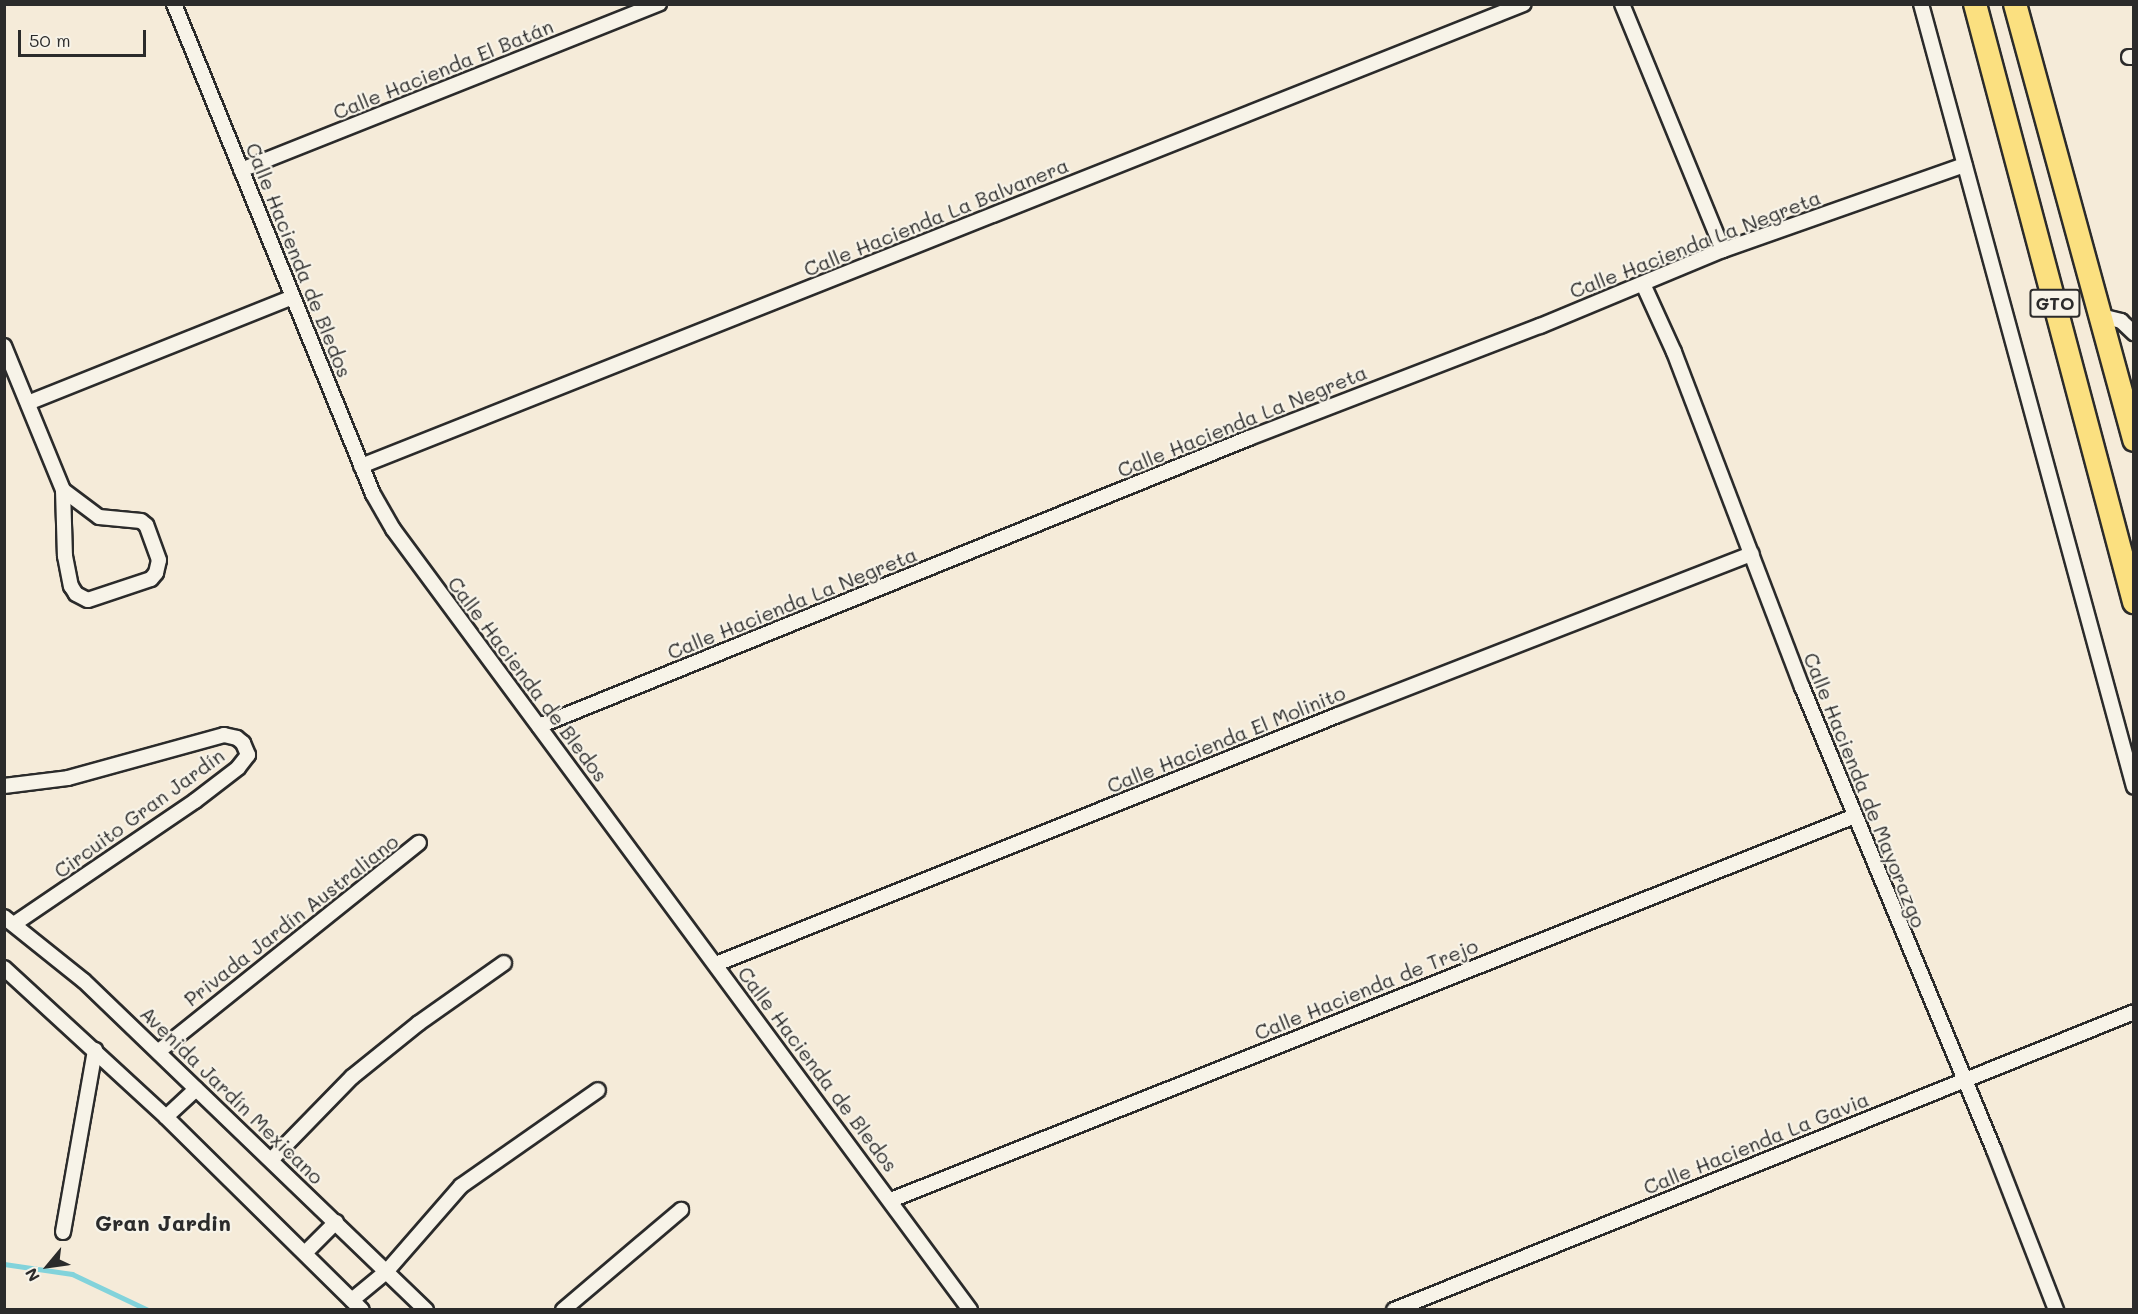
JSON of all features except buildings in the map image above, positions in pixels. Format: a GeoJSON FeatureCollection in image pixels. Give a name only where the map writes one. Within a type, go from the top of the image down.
{"type":"FeatureCollection","features":[{"type":"Feature","properties":{"kind":"main road","name":"GTO"},"geometry":{"type":"LineString","coordinates":[[1974,4],[2133,602]]}},
{"type":"Feature","properties":{"kind":"main road","name":"GTO"},"geometry":{"type":"LineString","coordinates":[[2015,4],[2133,440]]}},
{"type":"Feature","properties":{"kind":"street","name":"Calle Hacienda de Bledos"},"geometry":{"type":"LineString","coordinates":[[174,4],[361,466],[373,494],[393,529],[891,1200],[970,1310]]}},
{"type":"Feature","properties":{"kind":"street","name":"Calle Hacienda El Batán"},"geometry":{"type":"LineString","coordinates":[[242,170],[659,4]]}},
{"type":"Feature","properties":{"kind":"street","name":"Calle Hacienda La Balvanera"},"geometry":{"type":"LineString","coordinates":[[361,466],[1524,4]]}},
{"type":"Feature","properties":{"kind":"street"},"geometry":{"type":"LineString","coordinates":[[1622,4],[1723,250]]}},
{"type":"Feature","properties":{"kind":"street"},"geometry":{"type":"LineString","coordinates":[[1921,4],[2113,704],[2133,787]]}},
{"type":"Feature","properties":{"kind":"street","name":"Calle Hacienda La Negreta"},"geometry":{"type":"LineString","coordinates":[[539,726],[1249,438],[1723,250],[1965,165]]}},
{"type":"Feature","properties":{"kind":"street","name":"Calle Hacienda de Mayorazgo"},"geometry":{"type":"LineString","coordinates":[[1642,284],[1674,352],[1806,698],[2056,1310]]}},
{"type":"Feature","properties":{"kind":"street"},"geometry":{"type":"LineString","coordinates":[[28,403],[293,297]]}},
{"type":"Feature","properties":{"kind":"street"},"geometry":{"type":"LineString","coordinates":[[2101,316],[2121,321],[2133,333]]}},
{"type":"Feature","properties":{"kind":"street"},"geometry":{"type":"LineString","coordinates":[[4,345],[63,490],[65,556],[71,586],[76,594],[88,600],[151,579],[159,568],[146,525],[138,519],[99,517],[63,490]]}},
{"type":"Feature","properties":{"kind":"street","name":"Calle Hacienda El Molinito"},"geometry":{"type":"LineString","coordinates":[[716,964],[1338,715],[1752,554]]}},
{"type":"Feature","properties":{"kind":"street","name":"Circuito Gran Jardín"},"geometry":{"type":"LineString","coordinates":[[4,786],[68,777],[224,735],[237,738],[243,743],[248,755],[238,768],[187,807],[9,921]]}},
{"type":"Feature","properties":{"kind":"street","name":"Calle Hacienda de Trejo"},"geometry":{"type":"LineString","coordinates":[[891,1200],[1856,816]]}},
{"type":"Feature","properties":{"kind":"street","name":"Privada Jardín Australiano"},"geometry":{"type":"LineString","coordinates":[[159,1051],[420,843]]}},
{"type":"Feature","properties":{"kind":"street","name":"Avenida Jardín Mexicano"},"geometry":{"type":"LineString","coordinates":[[9,921],[84,981],[272,1159],[426,1310]]}},
{"type":"Feature","properties":{"kind":"street"},"geometry":{"type":"LineString","coordinates":[[272,1159],[352,1077],[419,1023],[504,963]]}},
{"type":"Feature","properties":{"kind":"street"},"geometry":{"type":"LineString","coordinates":[[4,968],[166,1117],[357,1305],[460,1186],[598,1090]]}},
{"type":"Feature","properties":{"kind":"street","name":"Calle Hacienda La Gavia"},"geometry":{"type":"LineString","coordinates":[[1394,1310],[2133,1012]]}},
{"type":"Feature","properties":{"kind":"street"},"geometry":{"type":"LineString","coordinates":[[63,1232],[95,1050]]}},
{"type":"Feature","properties":{"kind":"street"},"geometry":{"type":"LineString","coordinates":[[166,1117],[196,1089]]}},
{"type":"Feature","properties":{"kind":"street"},"geometry":{"type":"LineString","coordinates":[[562,1310],[681,1210]]}},
{"type":"Feature","properties":{"kind":"street"},"geometry":{"type":"LineString","coordinates":[[305,1252],[336,1222]]}},
{"type":"Feature","properties":{"kind":"waterway"},"geometry":{"type":"LineString","coordinates":[[4,1264],[72,1274],[148,1310]]}},
{"type":"Feature","properties":{"kind":"district","name":"Gran Jardin"},"geometry":{"type":"Point","coordinates":[163,1223]}}]}
